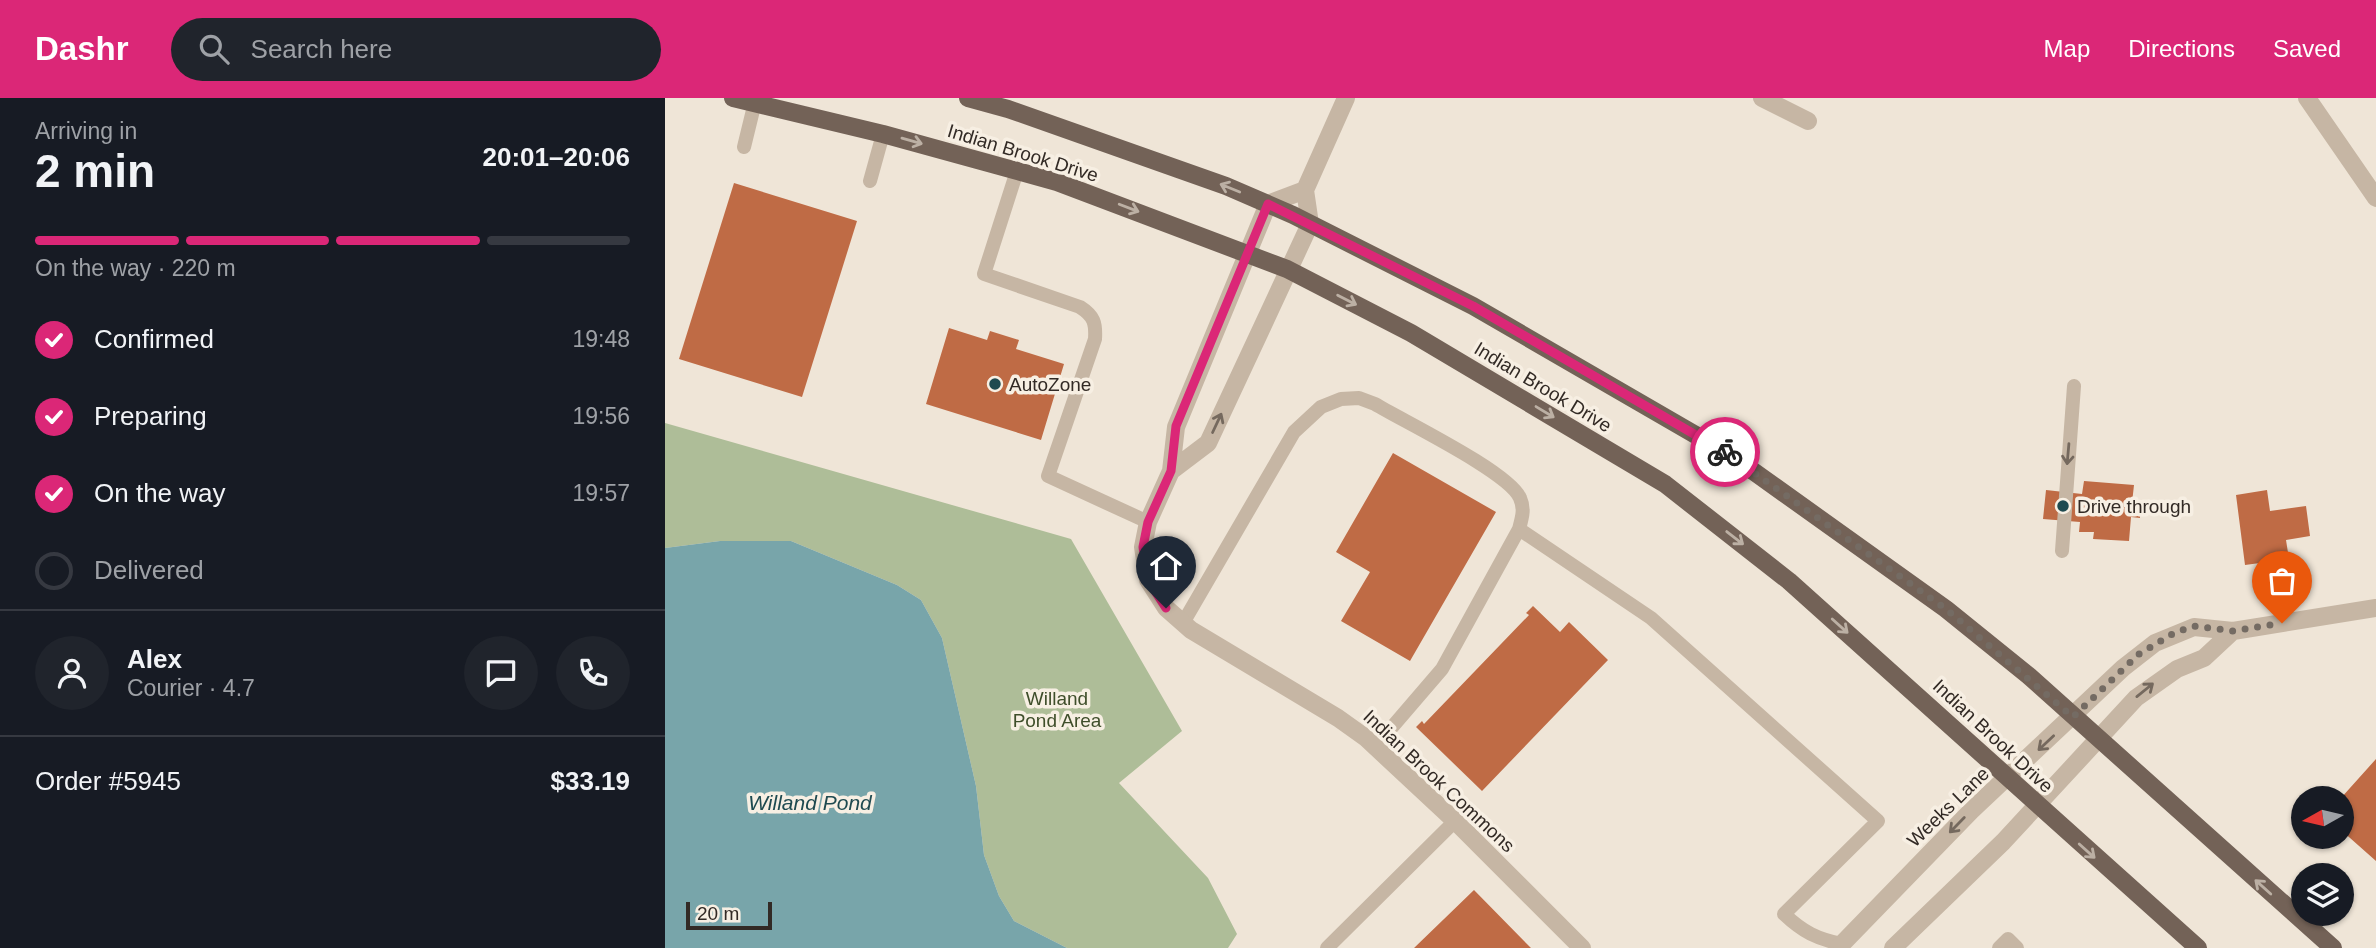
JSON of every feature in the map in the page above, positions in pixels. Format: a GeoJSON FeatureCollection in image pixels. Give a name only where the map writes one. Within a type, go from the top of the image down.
{"type":"FeatureCollection","features":[{"type":"Feature","properties":{"kind":"main road","name":"Indian Brook Drive"},"geometry":{"type":"LineString","coordinates":[[733,98],[883,134],[1017,171],[1123,206],[1287,270],[1411,332],[1665,484],[1790,581],[2198,948]]}},
{"type":"Feature","properties":{"kind":"main road","name":"Indian Brook Drive"},"geometry":{"type":"LineString","coordinates":[[968,98],[1072,131],[1226,186],[1268,204],[1473,306],[1732,456],[1946,609],[2098,738],[2333,948]]}},
{"type":"Feature","properties":{"kind":"street"},"geometry":{"type":"LineString","coordinates":[[1310,224],[1305,190],[1346,98]]}},
{"type":"Feature","properties":{"kind":"street"},"geometry":{"type":"LineString","coordinates":[[1762,98],[1808,121]]}},
{"type":"Feature","properties":{"kind":"street"},"geometry":{"type":"LineString","coordinates":[[2308,98],[2376,198]]}},
{"type":"Feature","properties":{"kind":"street"},"geometry":{"type":"LineString","coordinates":[[1268,204],[1305,190]]}},
{"type":"Feature","properties":{"kind":"street","name":"Indian Brook Commons"},"geometry":{"type":"LineString","coordinates":[[1268,204],[1176,426],[1171,471],[1148,522],[1143,547],[1148,580],[1166,608],[1183,623],[1338,718],[1375,747],[1455,821],[1582,948]]}},
{"type":"Feature","properties":{"kind":"street","name":"Indian Brook Commons"},"geometry":{"type":"LineString","coordinates":[[1171,471],[1207,443],[1310,224]]}},
{"type":"Feature","properties":{"kind":"street","name":"Weeks Lane"},"geometry":{"type":"LineString","coordinates":[[1840,946],[2007,778],[2123,668],[2155,643],[2194,626],[2233,631],[2376,608]]}},
{"type":"Feature","properties":{"kind":"street"},"geometry":{"type":"LineString","coordinates":[[1893,948],[2157,681],[2204,658],[2233,631]]}},
{"type":"Feature","properties":{"kind":"lane"},"geometry":{"type":"LineString","coordinates":[[744,147],[755,103]]}},
{"type":"Feature","properties":{"kind":"lane"},"geometry":{"type":"LineString","coordinates":[[870,181],[883,134]]}},
{"type":"Feature","properties":{"kind":"lane"},"geometry":{"type":"LineString","coordinates":[[1017,171],[985,274],[1080,307],[1092,315],[1095,325],[1095,340],[1048,476],[1148,522]]}},
{"type":"Feature","properties":{"kind":"lane"},"geometry":{"type":"LineString","coordinates":[[2062,551],[2074,386]]}},
{"type":"Feature","properties":{"kind":"lane"},"geometry":{"type":"LineString","coordinates":[[1183,623],[1294,432],[1321,407],[1341,400],[1359,398],[1375,404],[1502,478],[1520,497],[1524,510],[1519,529],[1441,669],[1375,747]]}},
{"type":"Feature","properties":{"kind":"lane"},"geometry":{"type":"LineString","coordinates":[[1519,529],[1651,618],[1878,821],[1784,915],[1803,932],[1840,946]]}},
{"type":"Feature","properties":{"kind":"lane"},"geometry":{"type":"LineString","coordinates":[[1327,948],[1455,821]]}},
{"type":"Feature","properties":{"kind":"lane"},"geometry":{"type":"LineString","coordinates":[[1999,948],[2008,939],[2017,948]]}},
{"type":"Feature","properties":{"kind":"green space","name":"Willand Pond Area"},"geometry":{"type":"Polygon","coordinates":[[[665,423],[1071,539],[1182,731],[1119,783],[1208,878],[1237,934],[1228,948],[1067,948],[1014,921],[999,896],[984,855],[976,786],[942,638],[921,600],[897,585],[791,541],[720,541],[665,548],[665,423]]]}},
{"type":"Feature","properties":{"kind":"water","name":"Willand Pond"},"geometry":{"type":"Polygon","coordinates":[[[720,541],[791,541],[897,585],[921,600],[942,638],[976,786],[984,855],[999,896],[1014,921],[1067,948],[665,948],[665,548],[720,541]]]}},
{"type":"Feature","properties":{"kind":"building"},"geometry":{"type":"Polygon","coordinates":[[[734,183],[857,221],[802,397],[679,359],[734,183]]]}},
{"type":"Feature","properties":{"kind":"building","name":"AutoZone"},"geometry":{"type":"Polygon","coordinates":[[[949,328],[987,340],[990,331],[1019,340],[1016,349],[1064,364],[1041,440],[926,404],[949,328]]]}},
{"type":"Feature","properties":{"kind":"building"},"geometry":{"type":"Polygon","coordinates":[[[1393,453],[1496,512],[1410,661],[1341,621],[1370,572],[1336,552],[1393,453]]]}},
{"type":"Feature","properties":{"kind":"building"},"geometry":{"type":"Polygon","coordinates":[[[2084,481],[2134,485],[2132,503],[2140,504],[2140,518],[2131,517],[2129,541],[2093,539],[2094,532],[2079,532],[2080,522],[2043,519],[2046,490],[2082,494],[2084,481]]]}},
{"type":"Feature","properties":{"kind":"building"},"geometry":{"type":"Polygon","coordinates":[[[2267,490],[2270,511],[2306,506],[2310,536],[2286,540],[2289,559],[2245,565],[2236,495],[2267,490]]]}},
{"type":"Feature","properties":{"kind":"building"},"geometry":{"type":"Polygon","coordinates":[[[1533,606],[1560,632],[1569,622],[1608,660],[1482,791],[1416,727],[1422,721],[1424,724],[1529,615],[1526,613],[1533,606]]]}},
{"type":"Feature","properties":{"kind":"building"},"geometry":{"type":"Polygon","coordinates":[[[2376,759],[2376,861],[2354,842],[2354,786],[2352,786],[2376,759]]]}},
{"type":"Feature","properties":{"kind":"building"},"geometry":{"type":"Polygon","coordinates":[[[1474,890],[1531,948],[1414,948],[1474,890]]]}},
{"type":"Feature","properties":{"kind":"way so far"},"geometry":{"type":"LineString","coordinates":[[1725,452],[1946,609],[2029,676],[2073,717],[2139,654],[2174,633],[2194,626],[2233,631],[2282,623]]}},
{"type":"Feature","properties":{"kind":"place","name":"AutoZone"},"geometry":{"type":"Point","coordinates":[995,384]}},
{"type":"Feature","properties":{"kind":"place","name":"Drive through"},"geometry":{"type":"Point","coordinates":[2063,506]}},
{"type":"Feature","properties":{"kind":"route"},"geometry":{"type":"LineString","coordinates":[[1166,608],[1148,580],[1143,547],[1148,522],[1171,471],[1176,426],[1268,204],[1473,306],[1725,452]]}}]}
